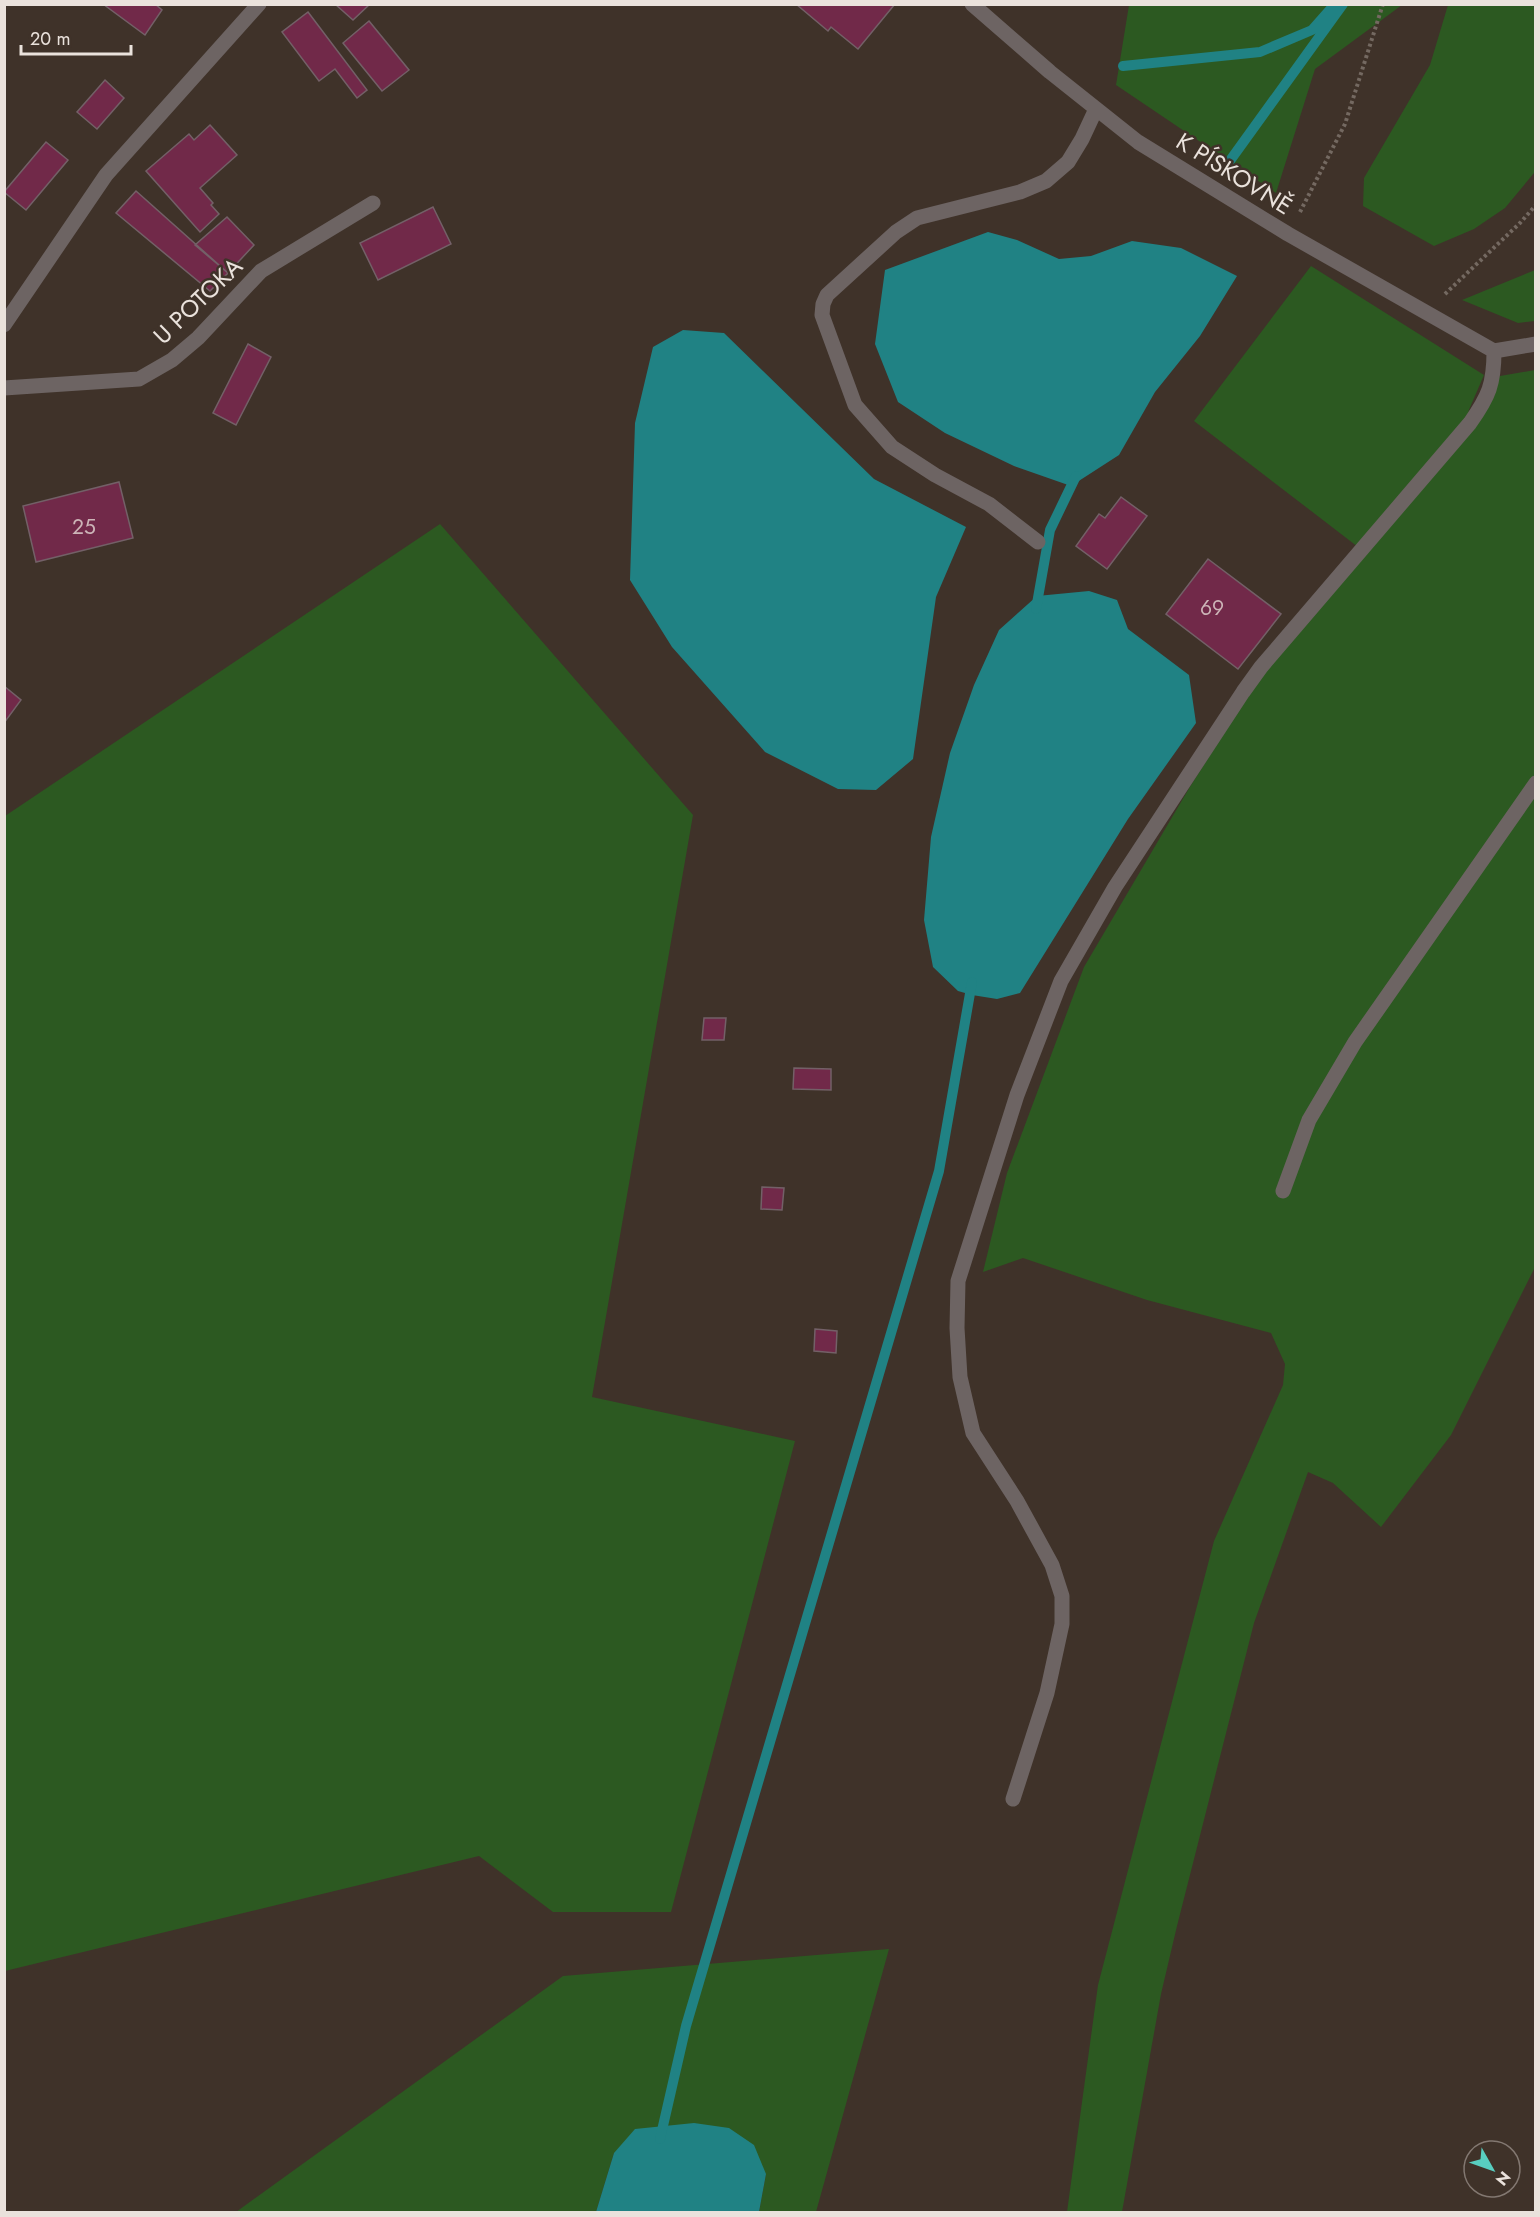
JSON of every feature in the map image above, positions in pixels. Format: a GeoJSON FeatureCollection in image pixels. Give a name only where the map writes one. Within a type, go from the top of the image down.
{"type":"FeatureCollection","features":[{"type":"Feature","properties":{"kind":"street"},"geometry":{"type":"LineString","coordinates":[[4,325],[106,175],[260,4]]}},
{"type":"Feature","properties":{"kind":"street","name":"K PÍSKOVNĚ"},"geometry":{"type":"LineString","coordinates":[[972,4],[1138,142],[1288,234],[1494,351]]}},
{"type":"Feature","properties":{"kind":"street"},"geometry":{"type":"LineString","coordinates":[[1038,542],[988,504],[892,447],[855,405],[822,315],[823,304],[827,296],[896,232],[917,218],[1020,192],[1046,181],[1068,162],[1096,109]]}},
{"type":"Feature","properties":{"kind":"street","name":"U POTOKA"},"geometry":{"type":"LineString","coordinates":[[4,388],[139,380],[172,360],[198,338],[261,271],[373,203]]}},
{"type":"Feature","properties":{"kind":"street"},"geometry":{"type":"LineString","coordinates":[[1013,1799],[1047,1693],[1062,1624],[1062,1596],[1052,1565],[1017,1502],[973,1433],[960,1377],[957,1328],[958,1281],[1013,1105],[1061,981],[1115,887],[1261,667],[1470,423],[1486,400],[1494,375],[1494,351],[1536,344]]}},
{"type":"Feature","properties":{"kind":"street"},"geometry":{"type":"LineString","coordinates":[[1283,1191],[1309,1120],[1354,1042],[1536,783]]}},
{"type":"Feature","properties":{"kind":"path"},"geometry":{"type":"LineString","coordinates":[[1288,234],[1345,124],[1383,4]]}},
{"type":"Feature","properties":{"kind":"path"},"geometry":{"type":"LineString","coordinates":[[1418,308],[1446,293],[1520,224],[1536,205]]}},
{"type":"Feature","properties":{"kind":"green space"},"geometry":{"type":"Polygon","coordinates":[[[1129,4],[1402,5],[1315,69],[1276,193],[1116,85],[1129,4]]]}},
{"type":"Feature","properties":{"kind":"green space"},"geometry":{"type":"Polygon","coordinates":[[[1448,5],[1535,5],[1536,168],[1505,208],[1474,229],[1434,246],[1363,206],[1364,178],[1430,65],[1448,5]]]}},
{"type":"Feature","properties":{"kind":"green space"},"geometry":{"type":"Polygon","coordinates":[[[1311,266],[1484,375],[1468,412],[1500,376],[1535,370],[1535,1267],[1451,1435],[1381,1527],[1333,1483],[1308,1472],[1254,1623],[1177,1926],[1161,1994],[1122,2212],[1067,2212],[1098,1985],[1214,1541],[1283,1385],[1285,1364],[1271,1333],[1147,1300],[1023,1258],[983,1272],[1007,1173],[1084,967],[1191,785],[1278,648],[1358,547],[1194,421],[1311,266]]]}},
{"type":"Feature","properties":{"kind":"green space"},"geometry":{"type":"Polygon","coordinates":[[[1535,270],[1535,321],[1518,323],[1462,300],[1535,270]]]}},
{"type":"Feature","properties":{"kind":"green space"},"geometry":{"type":"Polygon","coordinates":[[[440,524],[693,815],[592,1397],[795,1441],[671,1912],[553,1912],[479,1856],[5,1971],[5,816],[440,524]]]}},
{"type":"Feature","properties":{"kind":"green space"},"geometry":{"type":"Polygon","coordinates":[[[889,1949],[816,2212],[759,2212],[766,2174],[614,2153],[596,2212],[236,2212],[563,1976],[889,1949]]]}},
{"type":"Feature","properties":{"kind":"water"},"geometry":{"type":"Polygon","coordinates":[[[988,232],[1017,240],[1059,259],[1091,256],[1132,241],[1181,248],[1237,276],[1200,336],[1155,392],[1119,455],[1071,486],[1014,466],[945,433],[898,402],[875,344],[885,270],[988,232]]]}},
{"type":"Feature","properties":{"kind":"water"},"geometry":{"type":"Polygon","coordinates":[[[683,330],[724,333],[874,479],[966,527],[936,597],[913,759],[876,790],[838,789],[765,752],[672,647],[630,580],[635,423],[653,347],[683,330]]]}},
{"type":"Feature","properties":{"kind":"water"},"geometry":{"type":"Polygon","coordinates":[[[1089,591],[1117,600],[1128,629],[1189,675],[1196,723],[1128,819],[1020,993],[997,999],[958,991],[933,967],[924,920],[931,837],[950,753],[974,685],[999,630],[1037,596],[1089,591]]]}},
{"type":"Feature","properties":{"kind":"water"},"geometry":{"type":"Polygon","coordinates":[[[694,2123],[729,2128],[754,2145],[766,2174],[759,2212],[596,2212],[614,2153],[635,2129],[694,2123]]]}},
{"type":"Feature","properties":{"kind":"building"},"geometry":{"type":"Polygon","coordinates":[[[103,4],[155,4],[162,10],[145,35],[103,4]]]}},
{"type":"Feature","properties":{"kind":"building"},"geometry":{"type":"Polygon","coordinates":[[[335,4],[370,4],[353,20],[335,4]]]}},
{"type":"Feature","properties":{"kind":"building"},"geometry":{"type":"Polygon","coordinates":[[[796,4],[895,4],[858,49],[831,27],[828,31],[796,4]]]}},
{"type":"Feature","properties":{"kind":"building"},"geometry":{"type":"Polygon","coordinates":[[[308,12],[367,90],[357,98],[335,69],[319,81],[282,32],[308,12]]]}},
{"type":"Feature","properties":{"kind":"building"},"geometry":{"type":"Polygon","coordinates":[[[369,21],[409,70],[382,91],[343,43],[369,21]]]}},
{"type":"Feature","properties":{"kind":"building"},"geometry":{"type":"Polygon","coordinates":[[[105,80],[124,98],[97,129],[77,112],[105,80]]]}},
{"type":"Feature","properties":{"kind":"building"},"geometry":{"type":"Polygon","coordinates":[[[210,125],[237,155],[200,188],[219,214],[200,232],[146,171],[189,134],[194,140],[210,125]]]}},
{"type":"Feature","properties":{"kind":"building"},"geometry":{"type":"Polygon","coordinates":[[[46,142],[68,160],[26,210],[4,192],[46,142]]]}},
{"type":"Feature","properties":{"kind":"building"},"geometry":{"type":"Polygon","coordinates":[[[136,191],[228,273],[210,291],[116,213],[136,191]]]}},
{"type":"Feature","properties":{"kind":"building"},"geometry":{"type":"Polygon","coordinates":[[[433,207],[451,244],[378,280],[360,243],[433,207]]]}},
{"type":"Feature","properties":{"kind":"building"},"geometry":{"type":"Polygon","coordinates":[[[227,217],[254,245],[228,273],[195,245],[227,217]]]}},
{"type":"Feature","properties":{"kind":"building"},"geometry":{"type":"Polygon","coordinates":[[[248,344],[271,357],[236,425],[213,413],[248,344]]]}},
{"type":"Feature","properties":{"kind":"building"},"geometry":{"type":"Polygon","coordinates":[[[119,482],[133,538],[36,562],[23,506],[119,482]]]}},
{"type":"Feature","properties":{"kind":"building"},"geometry":{"type":"Polygon","coordinates":[[[1121,497],[1147,516],[1107,569],[1076,546],[1099,514],[1105,518],[1121,497]]]}},
{"type":"Feature","properties":{"kind":"building"},"geometry":{"type":"Polygon","coordinates":[[[1208,559],[1281,614],[1238,669],[1166,614],[1208,559]]]}},
{"type":"Feature","properties":{"kind":"building"},"geometry":{"type":"Polygon","coordinates":[[[4,686],[21,700],[4,723],[4,686]]]}},
{"type":"Feature","properties":{"kind":"building"},"geometry":{"type":"Polygon","coordinates":[[[704,1018],[726,1018],[724,1040],[702,1040],[704,1018]]]}},
{"type":"Feature","properties":{"kind":"building"},"geometry":{"type":"Polygon","coordinates":[[[794,1068],[831,1069],[831,1090],[793,1089],[794,1068]]]}},
{"type":"Feature","properties":{"kind":"building"},"geometry":{"type":"Polygon","coordinates":[[[762,1187],[784,1188],[782,1210],[761,1209],[762,1187]]]}},
{"type":"Feature","properties":{"kind":"building"},"geometry":{"type":"Polygon","coordinates":[[[815,1329],[837,1331],[836,1353],[814,1351],[815,1329]]]}},
{"type":"Feature","properties":{"kind":"waterway"},"geometry":{"type":"LineString","coordinates":[[1123,66],[1260,52],[1312,30],[1335,4]]}},
{"type":"Feature","properties":{"kind":"waterway"},"geometry":{"type":"LineString","coordinates":[[1229,162],[1343,4]]}},
{"type":"Feature","properties":{"kind":"waterway"},"geometry":{"type":"LineString","coordinates":[[1036,609],[1050,530],[1076,476]]}},
{"type":"Feature","properties":{"kind":"waterway"},"geometry":{"type":"LineString","coordinates":[[660,2139],[686,2026],[939,1171],[972,982]]}}]}
